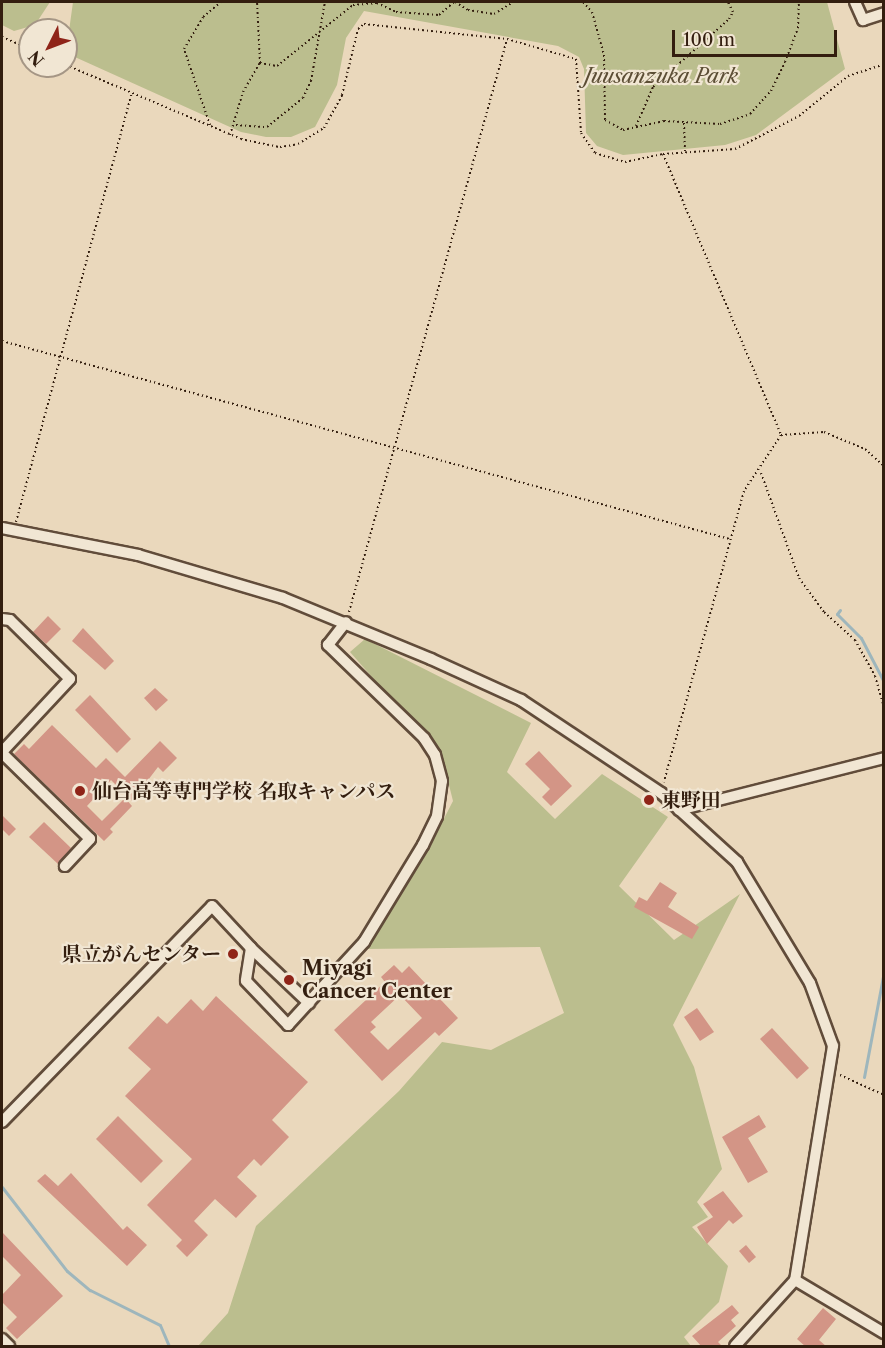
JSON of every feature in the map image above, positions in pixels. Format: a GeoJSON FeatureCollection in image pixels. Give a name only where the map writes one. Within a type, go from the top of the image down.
{"type":"FeatureCollection","features":[{"type":"Feature","properties":{"kind":"street"},"geometry":{"type":"LineString","coordinates":[[855,2],[862,20],[884,13]]}},
{"type":"Feature","properties":{"kind":"street"},"geometry":{"type":"LineString","coordinates":[[2,528],[138,555],[283,598],[346,622],[521,700],[661,793],[737,862],[792,950],[825,1014],[833,1046],[832,1071],[795,1280],[735,1347]]}},
{"type":"Feature","properties":{"kind":"street"},"geometry":{"type":"LineString","coordinates":[[2,620],[10,620],[70,679],[2,753],[90,839],[65,866]]}},
{"type":"Feature","properties":{"kind":"street"},"geometry":{"type":"LineString","coordinates":[[251,948],[246,981],[288,1025],[364,942],[423,845],[442,796],[442,781],[435,755],[424,738],[328,645],[346,622]]}},
{"type":"Feature","properties":{"kind":"street"},"geometry":{"type":"LineString","coordinates":[[679,810],[884,758]]}},
{"type":"Feature","properties":{"kind":"street"},"geometry":{"type":"LineString","coordinates":[[2,1122],[212,906],[251,948],[309,1003]]}},
{"type":"Feature","properties":{"kind":"street"},"geometry":{"type":"LineString","coordinates":[[795,1280],[884,1333]]}},
{"type":"Feature","properties":{"kind":"street"},"geometry":{"type":"LineString","coordinates":[[2,1339],[9,1347]]}},
{"type":"Feature","properties":{"kind":"path"},"geometry":{"type":"LineString","coordinates":[[210,125],[184,49],[192,32],[221,2]]}},
{"type":"Feature","properties":{"kind":"path"},"geometry":{"type":"LineString","coordinates":[[230,135],[236,125],[243,92],[260,63],[257,2]]}},
{"type":"Feature","properties":{"kind":"path"},"geometry":{"type":"LineString","coordinates":[[236,125],[267,127],[296,107],[311,81],[325,2]]}},
{"type":"Feature","properties":{"kind":"path"},"geometry":{"type":"LineString","coordinates":[[260,63],[277,66],[353,5],[377,3],[396,12],[439,15],[454,2],[468,10],[494,14],[513,2]]}},
{"type":"Feature","properties":{"kind":"path"},"geometry":{"type":"LineString","coordinates":[[584,2],[592,12],[604,54],[605,120],[616,129],[664,121],[727,122],[758,107],[771,90],[798,28],[799,2]]}},
{"type":"Feature","properties":{"kind":"path"},"geometry":{"type":"LineString","coordinates":[[636,126],[653,87],[729,19],[733,12],[728,2]]}},
{"type":"Feature","properties":{"kind":"path"},"geometry":{"type":"LineString","coordinates":[[78,70],[230,135],[280,147],[298,144],[324,128],[342,95],[358,29],[370,22],[507,39],[576,59],[581,134],[595,153],[625,162],[663,154],[735,149],[768,135],[809,109],[848,76],[884,64]]}},
{"type":"Feature","properties":{"kind":"path"},"geometry":{"type":"LineString","coordinates":[[2,37],[18,44]]}},
{"type":"Feature","properties":{"kind":"path"},"geometry":{"type":"LineString","coordinates":[[346,622],[507,39]]}},
{"type":"Feature","properties":{"kind":"path"},"geometry":{"type":"LineString","coordinates":[[14,530],[132,93]]}},
{"type":"Feature","properties":{"kind":"path"},"geometry":{"type":"LineString","coordinates":[[684,123],[685,153]]}},
{"type":"Feature","properties":{"kind":"path"},"geometry":{"type":"LineString","coordinates":[[663,154],[781,435]]}},
{"type":"Feature","properties":{"kind":"path"},"geometry":{"type":"LineString","coordinates":[[2,340],[730,539]]}},
{"type":"Feature","properties":{"kind":"path"},"geometry":{"type":"LineString","coordinates":[[781,435],[824,432],[866,449],[884,466]]}},
{"type":"Feature","properties":{"kind":"path"},"geometry":{"type":"LineString","coordinates":[[661,793],[744,491],[760,471],[781,435]]}},
{"type":"Feature","properties":{"kind":"path"},"geometry":{"type":"LineString","coordinates":[[760,471],[799,578],[824,612],[855,640],[875,676],[884,707]]}},
{"type":"Feature","properties":{"kind":"path"},"geometry":{"type":"LineString","coordinates":[[832,1071],[884,1095]]}},
{"type":"Feature","properties":{"kind":"green space"},"geometry":{"type":"Polygon","coordinates":[[[2,2],[50,2],[40,18],[18,18],[18,30],[14,31],[2,25],[2,2]]]}},
{"type":"Feature","properties":{"kind":"green space","name":"Juusanzuka Park"},"geometry":{"type":"Polygon","coordinates":[[[73,2],[827,2],[845,69],[756,135],[725,145],[623,155],[597,146],[586,133],[584,69],[579,57],[558,46],[364,11],[346,38],[337,85],[315,127],[291,137],[266,137],[241,132],[78,58],[78,18],[71,18],[73,2]]]}},
{"type":"Feature","properties":{"kind":"green space"},"geometry":{"type":"Polygon","coordinates":[[[365,639],[531,723],[507,772],[555,819],[602,774],[668,817],[619,886],[674,940],[740,894],[673,1025],[694,1067],[722,1169],[697,1202],[708,1217],[692,1227],[728,1266],[719,1302],[684,1337],[691,1346],[198,1346],[228,1313],[256,1226],[399,1091],[442,1042],[491,1050],[564,1013],[540,947],[365,949],[432,842],[453,801],[442,757],[350,652],[365,639]]]}},
{"type":"Feature","properties":{"kind":"building"},"geometry":{"type":"Polygon","coordinates":[[[48,616],[61,629],[46,644],[33,632],[48,616]]]}},
{"type":"Feature","properties":{"kind":"building"},"geometry":{"type":"Polygon","coordinates":[[[83,628],[114,661],[105,670],[72,641],[83,628]]]}},
{"type":"Feature","properties":{"kind":"building"},"geometry":{"type":"Polygon","coordinates":[[[155,688],[168,700],[156,711],[144,698],[155,688]]]}},
{"type":"Feature","properties":{"kind":"building"},"geometry":{"type":"Polygon","coordinates":[[[90,695],[131,739],[117,753],[75,710],[90,695]]]}},
{"type":"Feature","properties":{"kind":"building"},"geometry":{"type":"Polygon","coordinates":[[[52,725],[96,768],[106,758],[125,777],[160,741],[177,758],[163,772],[158,767],[132,801],[111,780],[87,806],[102,821],[125,798],[132,806],[110,829],[113,832],[104,841],[14,754],[24,744],[29,749],[52,725]]]}},
{"type":"Feature","properties":{"kind":"building"},"geometry":{"type":"Polygon","coordinates":[[[539,751],[572,786],[551,806],[542,797],[550,789],[525,764],[539,751]]]}},
{"type":"Feature","properties":{"kind":"building"},"geometry":{"type":"Polygon","coordinates":[[[2,815],[16,829],[9,836],[2,829],[2,815]]]}},
{"type":"Feature","properties":{"kind":"building"},"geometry":{"type":"Polygon","coordinates":[[[44,822],[71,848],[58,864],[29,837],[44,822]]]}},
{"type":"Feature","properties":{"kind":"building"},"geometry":{"type":"Polygon","coordinates":[[[660,882],[677,893],[668,907],[699,927],[692,939],[634,907],[639,897],[647,901],[660,882]]]}},
{"type":"Feature","properties":{"kind":"building"},"geometry":{"type":"Polygon","coordinates":[[[394,965],[402,973],[409,966],[458,1018],[439,1036],[435,1032],[382,1081],[334,1030],[385,982],[381,977],[394,965]],[[400,995],[371,1022],[376,1027],[370,1032],[388,1050],[422,1018],[400,995]]]}},
{"type":"Feature","properties":{"kind":"building"},"geometry":{"type":"Polygon","coordinates":[[[216,996],[308,1082],[272,1120],[289,1137],[261,1166],[254,1159],[237,1177],[257,1196],[236,1218],[215,1199],[194,1221],[208,1235],[187,1257],[176,1246],[182,1240],[147,1205],[192,1159],[125,1096],[151,1069],[128,1048],[158,1016],[167,1024],[191,999],[203,1011],[216,996]]]}},
{"type":"Feature","properties":{"kind":"building"},"geometry":{"type":"Polygon","coordinates":[[[697,1008],[714,1032],[700,1041],[684,1017],[697,1008]]]}},
{"type":"Feature","properties":{"kind":"building"},"geometry":{"type":"Polygon","coordinates":[[[772,1028],[809,1068],[797,1079],[760,1039],[772,1028]]]}},
{"type":"Feature","properties":{"kind":"building"},"geometry":{"type":"Polygon","coordinates":[[[759,1115],[766,1127],[748,1138],[768,1172],[748,1183],[722,1137],[759,1115]]]}},
{"type":"Feature","properties":{"kind":"building"},"geometry":{"type":"Polygon","coordinates":[[[118,1116],[163,1161],[141,1183],[96,1139],[118,1116]]]}},
{"type":"Feature","properties":{"kind":"building"},"geometry":{"type":"Polygon","coordinates":[[[71,1173],[123,1230],[127,1226],[147,1245],[127,1266],[37,1181],[45,1174],[58,1186],[71,1173]]]}},
{"type":"Feature","properties":{"kind":"building"},"geometry":{"type":"Polygon","coordinates":[[[723,1191],[743,1216],[733,1224],[729,1220],[707,1244],[697,1227],[713,1217],[703,1204],[723,1191]]]}},
{"type":"Feature","properties":{"kind":"building"},"geometry":{"type":"Polygon","coordinates":[[[2,1232],[63,1296],[17,1339],[6,1328],[17,1317],[2,1302],[2,1295],[21,1275],[2,1256],[2,1232]]]}},
{"type":"Feature","properties":{"kind":"building"},"geometry":{"type":"Polygon","coordinates":[[[746,1245],[756,1257],[749,1263],[739,1251],[746,1245]]]}},
{"type":"Feature","properties":{"kind":"building"},"geometry":{"type":"Polygon","coordinates":[[[732,1305],[739,1313],[731,1320],[736,1326],[718,1342],[723,1347],[702,1347],[692,1336],[732,1305]]]}},
{"type":"Feature","properties":{"kind":"building"},"geometry":{"type":"Polygon","coordinates":[[[823,1308],[836,1319],[819,1340],[827,1347],[806,1347],[797,1339],[823,1308]]]}},
{"type":"Feature","properties":{"kind":"waterway"},"geometry":{"type":"LineString","coordinates":[[840,610],[837,614],[861,638],[884,682]]}},
{"type":"Feature","properties":{"kind":"waterway"},"geometry":{"type":"LineString","coordinates":[[864,1077],[884,971]]}},
{"type":"Feature","properties":{"kind":"waterway"},"geometry":{"type":"LineString","coordinates":[[2,1187],[67,1271],[90,1290],[160,1325],[169,1346]]}},
{"type":"Feature","properties":{"kind":"place","name":"仙台高等専門学校 名取キャンパス"},"geometry":{"type":"Point","coordinates":[80,791]}},
{"type":"Feature","properties":{"kind":"place","name":"東野田"},"geometry":{"type":"Point","coordinates":[649,800]}},
{"type":"Feature","properties":{"kind":"place","name":"県立がんセンター"},"geometry":{"type":"Point","coordinates":[233,954]}},
{"type":"Feature","properties":{"kind":"place","name":"Miyagi Cancer Center"},"geometry":{"type":"Point","coordinates":[289,980]}}]}
